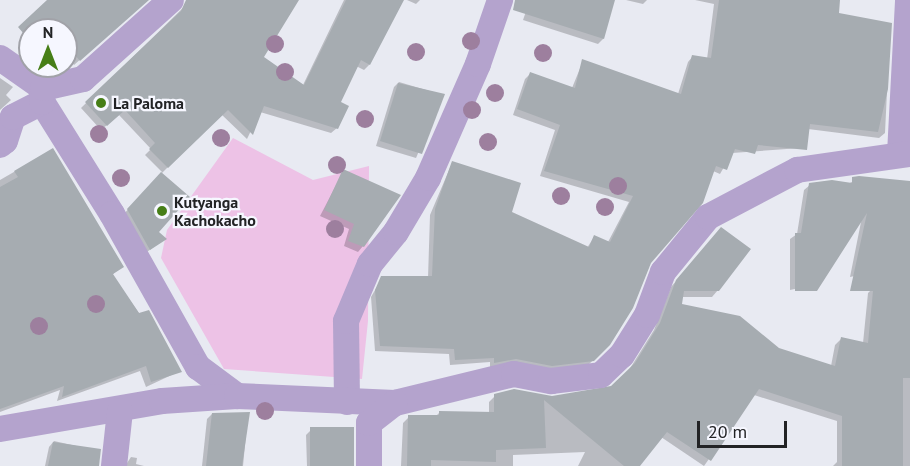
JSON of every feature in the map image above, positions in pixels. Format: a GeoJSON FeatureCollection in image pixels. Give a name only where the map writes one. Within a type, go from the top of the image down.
{"type":"FeatureCollection","features":[{"type":"Feature","properties":{"kind":"street"},"geometry":{"type":"LineString","coordinates":[[0,145],[5,141],[13,117],[42,95],[83,79],[171,0]]}},
{"type":"Feature","properties":{"kind":"street"},"geometry":{"type":"LineString","coordinates":[[347,402],[346,321],[370,264],[396,232],[428,178],[478,64],[500,0]]}},
{"type":"Feature","properties":{"kind":"street"},"geometry":{"type":"LineString","coordinates":[[0,429],[33,420],[120,411],[162,401],[237,396],[395,403],[514,374],[551,381],[601,375],[622,355],[647,315],[663,272],[708,217],[797,170],[905,154],[908,0]]}},
{"type":"Feature","properties":{"kind":"street"},"geometry":{"type":"LineString","coordinates":[[0,58],[42,95],[198,367],[237,396]]}},
{"type":"Feature","properties":{"kind":"street"},"geometry":{"type":"LineString","coordinates":[[369,466],[369,423],[395,403]]}},
{"type":"Feature","properties":{"kind":"street"},"geometry":{"type":"LineString","coordinates":[[114,466],[120,411]]}},
{"type":"Feature","properties":{"kind":"shaded area"},"geometry":{"type":"Polygon","coordinates":[[[233,138],[313,180],[369,166],[368,321],[362,379],[224,369],[161,258],[167,230],[233,138]]]}},
{"type":"Feature","properties":{"kind":"building"},"geometry":{"type":"Polygon","coordinates":[[[47,0],[149,0],[80,61],[78,59],[78,18],[28,18],[47,0]]]}},
{"type":"Feature","properties":{"kind":"building"},"geometry":{"type":"Polygon","coordinates":[[[186,0],[299,0],[264,57],[304,85],[346,0],[404,0],[370,65],[361,60],[341,102],[349,106],[338,129],[264,106],[253,135],[228,110],[168,168],[149,149],[155,143],[125,110],[107,126],[85,102],[181,11],[186,0]]]}},
{"type":"Feature","properties":{"kind":"building"},"geometry":{"type":"Polygon","coordinates":[[[515,0],[615,0],[604,39],[513,10],[515,0]]]}},
{"type":"Feature","properties":{"kind":"building"},"geometry":{"type":"Polygon","coordinates":[[[719,0],[840,0],[839,13],[892,23],[888,89],[878,132],[810,124],[807,150],[758,145],[755,154],[735,149],[727,170],[716,166],[703,203],[651,263],[633,308],[610,345],[594,361],[552,366],[516,359],[494,363],[494,358],[455,360],[454,349],[380,346],[375,290],[381,276],[432,276],[435,209],[452,161],[521,183],[512,212],[589,247],[594,235],[610,242],[633,196],[544,171],[560,125],[517,109],[530,72],[575,88],[582,59],[681,94],[692,55],[711,58],[719,0]]]}},
{"type":"Feature","properties":{"kind":"building"},"geometry":{"type":"Polygon","coordinates":[[[398,83],[445,94],[422,154],[380,141],[398,83]]]}},
{"type":"Feature","properties":{"kind":"building"},"geometry":{"type":"Polygon","coordinates":[[[53,148],[124,267],[113,274],[139,313],[149,310],[182,372],[151,382],[146,366],[62,397],[64,386],[0,409],[0,187],[18,177],[14,171],[53,148]]]}},
{"type":"Feature","properties":{"kind":"building"},"geometry":{"type":"Polygon","coordinates":[[[343,169],[401,195],[364,247],[348,241],[354,224],[324,210],[343,169]]]}},
{"type":"Feature","properties":{"kind":"building"},"geometry":{"type":"Polygon","coordinates":[[[161,172],[190,197],[159,232],[167,239],[150,250],[127,209],[161,172]]]}},
{"type":"Feature","properties":{"kind":"building"},"geometry":{"type":"Polygon","coordinates":[[[852,177],[910,181],[910,378],[903,378],[903,466],[842,466],[842,416],[759,389],[711,461],[667,432],[640,466],[624,466],[544,400],[546,448],[496,450],[496,462],[431,460],[431,466],[407,466],[408,415],[439,415],[439,411],[494,412],[494,394],[514,389],[552,396],[611,386],[635,363],[660,323],[676,280],[721,227],[751,249],[719,291],[684,291],[682,304],[740,316],[779,348],[835,366],[841,337],[868,343],[873,291],[850,291],[867,213],[817,291],[795,291],[795,233],[801,233],[809,183],[832,180],[852,183],[852,177]]]}},
{"type":"Feature","properties":{"kind":"building"},"geometry":{"type":"Polygon","coordinates":[[[250,412],[242,466],[206,466],[212,413],[250,412]]]}},
{"type":"Feature","properties":{"kind":"building"},"geometry":{"type":"Polygon","coordinates":[[[310,427],[354,427],[354,466],[310,466],[310,427]]]}},
{"type":"Feature","properties":{"kind":"building"},"geometry":{"type":"Polygon","coordinates":[[[53,442],[101,449],[99,466],[48,466],[53,442]]]}},
{"type":"Feature","properties":{"kind":"place","name":"La Paloma"},"geometry":{"type":"Point","coordinates":[101,103]}},
{"type":"Feature","properties":{"kind":"place","name":"Kutyanga Kachokacho"},"geometry":{"type":"Point","coordinates":[162,211]}}]}
